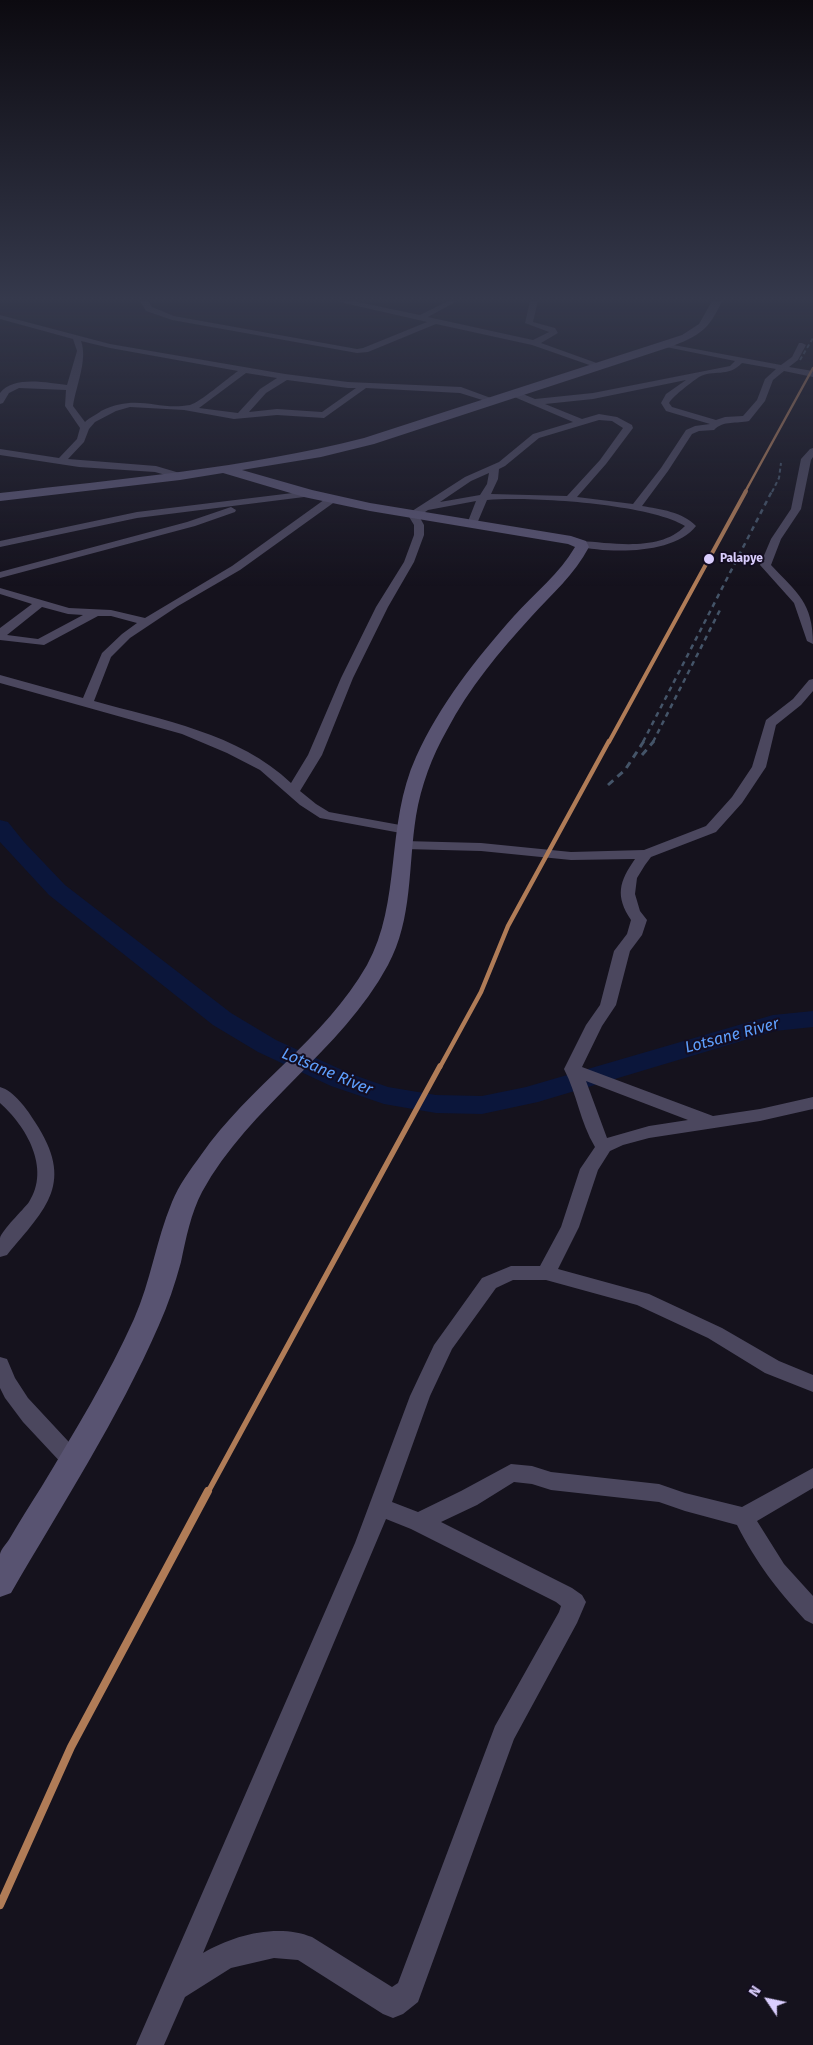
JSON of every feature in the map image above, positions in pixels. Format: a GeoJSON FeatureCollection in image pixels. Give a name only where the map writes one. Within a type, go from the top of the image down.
{"type":"FeatureCollection","features":[{"type":"Feature","properties":{"kind":"street"},"geometry":{"type":"LineString","coordinates":[[70,396],[69,406],[85,428]]}},
{"type":"Feature","properties":{"kind":"street"},"geometry":{"type":"LineString","coordinates":[[186,408],[201,404],[211,396]]}},
{"type":"Feature","properties":{"kind":"street"},"geometry":{"type":"LineString","coordinates":[[240,416],[258,396]]}},
{"type":"Feature","properties":{"kind":"street"},"geometry":{"type":"LineString","coordinates":[[61,461],[81,440],[85,428],[92,420],[121,405],[144,404],[240,416],[277,412],[324,415],[350,396]]}},
{"type":"Feature","properties":{"kind":"street"},"geometry":{"type":"LineString","coordinates":[[481,396],[495,401]]}},
{"type":"Feature","properties":{"kind":"street"},"geometry":{"type":"LineString","coordinates":[[0,497],[224,469],[257,471],[332,451],[508,396]]}},
{"type":"Feature","properties":{"kind":"street"},"geometry":{"type":"LineString","coordinates":[[521,396],[581,422]]}},
{"type":"Feature","properties":{"kind":"street"},"geometry":{"type":"LineString","coordinates":[[534,402],[589,396]]}},
{"type":"Feature","properties":{"kind":"street"},"geometry":{"type":"LineString","coordinates":[[669,396],[666,400],[668,409],[716,423]]}},
{"type":"Feature","properties":{"kind":"street"},"geometry":{"type":"LineString","coordinates":[[635,508],[689,432],[698,428],[710,428],[716,423],[725,420],[746,420],[763,396]]}},
{"type":"Feature","properties":{"kind":"street"},"geometry":{"type":"LineString","coordinates":[[418,512],[468,479],[494,468],[536,436],[581,422],[605,417],[623,422],[628,428],[603,462],[569,500]]}},
{"type":"Feature","properties":{"kind":"street"},"geometry":{"type":"LineString","coordinates":[[0,452],[61,461],[156,470],[180,476]]}},
{"type":"Feature","properties":{"kind":"street"},"geometry":{"type":"LineString","coordinates":[[813,452],[806,459],[796,509],[776,540],[765,565],[799,602],[813,641]]}},
{"type":"Feature","properties":{"kind":"street"},"geometry":{"type":"LineString","coordinates":[[472,524],[476,518],[479,506],[493,485],[494,468]]}},
{"type":"Feature","properties":{"kind":"street"},"geometry":{"type":"LineString","coordinates":[[257,471],[309,494],[418,512],[472,524],[552,536],[581,544],[634,548],[646,547],[676,538],[687,532],[691,526],[687,521],[680,518],[635,508],[569,500],[507,496],[486,498],[418,512]]}},
{"type":"Feature","properties":{"kind":"street"},"geometry":{"type":"LineString","coordinates":[[801,490],[813,492]]}},
{"type":"Feature","properties":{"kind":"street"},"geometry":{"type":"LineString","coordinates":[[0,544],[144,514],[309,494]]}},
{"type":"Feature","properties":{"kind":"street"},"geometry":{"type":"LineString","coordinates":[[87,703],[106,656],[126,636],[236,568],[332,499]]}},
{"type":"Feature","properties":{"kind":"street"},"geometry":{"type":"LineString","coordinates":[[0,576],[190,524],[249,502]]}},
{"type":"Feature","properties":{"kind":"street"},"geometry":{"type":"LineString","coordinates":[[293,791],[315,755],[348,678],[382,607],[409,562],[419,535],[418,512]]}},
{"type":"Feature","properties":{"kind":"street"},"geometry":{"type":"LineString","coordinates":[[0,1583],[110,1398],[135,1348],[160,1289],[184,1204],[191,1189],[227,1137],[326,1032],[358,995],[377,966],[389,941],[398,908],[408,809],[416,782],[433,740],[457,700],[493,650],[576,558],[582,547],[581,544]]}},
{"type":"Feature","properties":{"kind":"street"},"geometry":{"type":"LineString","coordinates":[[0,591],[68,611],[111,613],[146,622]]}},
{"type":"Feature","properties":{"kind":"street"},"geometry":{"type":"LineString","coordinates":[[0,635],[40,603]]}},
{"type":"Feature","properties":{"kind":"street"},"geometry":{"type":"LineString","coordinates":[[0,635],[40,643],[97,612]]}},
{"type":"Feature","properties":{"kind":"street"},"geometry":{"type":"LineString","coordinates":[[0,679],[187,731],[211,740],[272,773],[315,811],[325,815],[405,838],[571,856],[646,854],[711,829],[737,800],[759,767],[770,723],[798,702],[813,683]]}},
{"type":"Feature","properties":{"kind":"street"},"geometry":{"type":"LineString","coordinates":[[572,1069],[594,1025],[608,1005],[622,951],[634,935],[638,920],[629,908],[626,887],[635,867],[646,854]]}},
{"type":"Feature","properties":{"kind":"street"},"geometry":{"type":"LineString","coordinates":[[572,1069],[714,1123]]}},
{"type":"Feature","properties":{"kind":"street"},"geometry":{"type":"LineString","coordinates":[[572,1069],[579,1080],[591,1123],[604,1147]]}},
{"type":"Feature","properties":{"kind":"street"},"geometry":{"type":"LineString","coordinates":[[0,1092],[13,1104],[30,1126],[48,1171],[44,1190],[0,1250]]}},
{"type":"Feature","properties":{"kind":"street"},"geometry":{"type":"LineString","coordinates":[[546,1273],[570,1227],[590,1168],[604,1147],[617,1140],[649,1132],[760,1115],[813,1103]]}},
{"type":"Feature","properties":{"kind":"street"},"geometry":{"type":"LineString","coordinates":[[150,2045],[366,1543],[420,1396],[444,1346],[489,1283],[510,1273],[546,1273],[642,1299],[715,1333],[772,1367],[813,1384]]}},
{"type":"Feature","properties":{"kind":"street"},"geometry":{"type":"LineString","coordinates":[[0,1365],[4,1380],[21,1403],[73,1461]]}},
{"type":"Feature","properties":{"kind":"street"},"geometry":{"type":"LineString","coordinates":[[419,1522],[470,1498],[511,1473],[532,1475],[551,1481],[659,1493],[685,1502],[744,1517],[813,1477]]}},
{"type":"Feature","properties":{"kind":"street"},"geometry":{"type":"LineString","coordinates":[[175,1986],[226,1954],[274,1944],[302,1947],[393,2004],[408,1992],[504,1734],[569,1616],[574,1602],[564,1595],[419,1522],[379,1507]]}},
{"type":"Feature","properties":{"kind":"street"},"geometry":{"type":"LineString","coordinates":[[744,1517],[758,1544],[776,1571],[813,1613]]}},
{"type":"Feature","properties":{"kind":"waterway","name":"Lotsane River"},"geometry":{"type":"LineString","coordinates":[[0,827],[16,847],[57,890],[222,1019],[267,1046],[341,1080],[384,1095],[436,1104],[482,1105],[528,1096],[773,1023],[813,1019]]}},
{"type":"Feature","properties":{"kind":"railway"},"geometry":{"type":"LineString","coordinates":[[772,492],[779,478],[781,463]]}},
{"type":"Feature","properties":{"kind":"railway"},"geometry":{"type":"LineString","coordinates":[[643,742],[772,491]]}},
{"type":"Feature","properties":{"kind":"railway"},"geometry":{"type":"LineString","coordinates":[[653,742],[721,608]]}},
{"type":"Feature","properties":{"kind":"railway"},"geometry":{"type":"LineString","coordinates":[[608,785],[625,770],[644,741]]}},
{"type":"Feature","properties":{"kind":"railway"},"geometry":{"type":"LineString","coordinates":[[642,755],[654,741]]}},
{"type":"Feature","properties":{"kind":"transit line"},"geometry":{"type":"LineString","coordinates":[[0,1905],[71,1747],[213,1482],[481,992],[508,926],[797,396]]}},
{"type":"Feature","properties":{"kind":"place","name":"Palapye"},"geometry":{"type":"Point","coordinates":[709,559]}}]}
